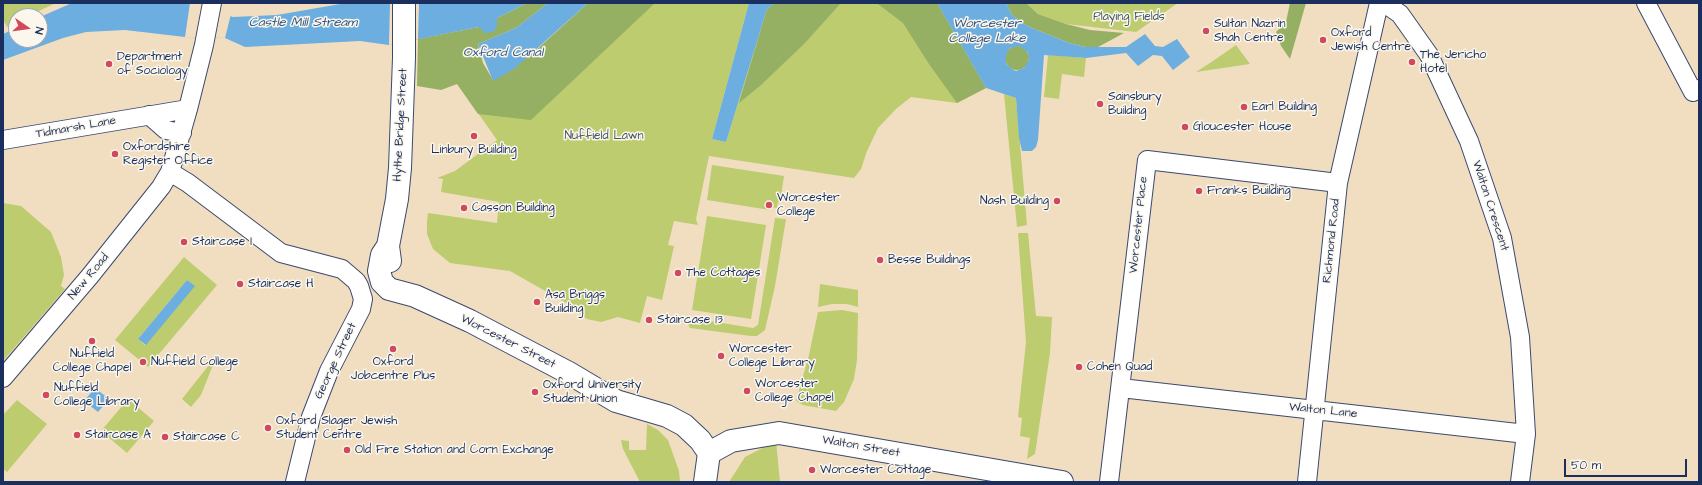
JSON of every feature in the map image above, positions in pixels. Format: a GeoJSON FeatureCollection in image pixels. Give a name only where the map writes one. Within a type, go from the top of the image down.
{"type":"FeatureCollection","features":[{"type":"Feature","properties":{"kind":"main road","name":"Hythe Bridge Street"},"geometry":{"type":"LineString","coordinates":[[404,3],[405,49],[400,168],[397,199],[388,246],[393,272],[406,293]]}},
{"type":"Feature","properties":{"kind":"main road","name":"Worcester Street"},"geometry":{"type":"LineString","coordinates":[[406,293],[470,321],[569,373],[616,401],[667,416],[684,425],[700,440],[709,453]]}},
{"type":"Feature","properties":{"kind":"main road","name":"Walton Street"},"geometry":{"type":"LineString","coordinates":[[709,453],[731,441],[779,433],[1062,482]]}},
{"type":"Feature","properties":{"kind":"main road"},"geometry":{"type":"LineString","coordinates":[[705,482],[709,453]]}},
{"type":"Feature","properties":{"kind":"street","name":"New Road"},"geometry":{"type":"LineString","coordinates":[[3,378],[90,276],[161,187],[170,172],[182,133],[204,45],[212,3]]}},
{"type":"Feature","properties":{"kind":"street","name":"Richmond Road"},"geometry":{"type":"LineString","coordinates":[[1307,482],[1338,183],[1379,3]]}},
{"type":"Feature","properties":{"kind":"street","name":"Walton Crescent"},"geometry":{"type":"LineString","coordinates":[[1384,3],[1400,14],[1429,55],[1469,141],[1502,238],[1520,337],[1526,434],[1520,482]]}},
{"type":"Feature","properties":{"kind":"street"},"geometry":{"type":"LineString","coordinates":[[1646,3],[1696,90]]}},
{"type":"Feature","properties":{"kind":"street","name":"Tidmarsh Lane"},"geometry":{"type":"LineString","coordinates":[[3,140],[188,109]]}},
{"type":"Feature","properties":{"kind":"street"},"geometry":{"type":"LineString","coordinates":[[149,115],[166,130],[182,133]]}},
{"type":"Feature","properties":{"kind":"street","name":"Worcester Place"},"geometry":{"type":"LineString","coordinates":[[1109,482],[1146,160],[1338,183]]}},
{"type":"Feature","properties":{"kind":"street","name":"George Street"},"geometry":{"type":"LineString","coordinates":[[170,172],[188,183],[281,254],[342,269],[356,281],[363,299],[361,309],[329,371],[311,417],[295,482]]}},
{"type":"Feature","properties":{"kind":"street","name":"Walton Lane"},"geometry":{"type":"LineString","coordinates":[[1120,388],[1526,434]]}},
{"type":"Feature","properties":{"kind":"green space"},"geometry":{"type":"Polygon","coordinates":[[[3,3],[56,3],[45,8],[8,8],[8,26],[3,19],[3,3]]]}},
{"type":"Feature","properties":{"kind":"green space"},"geometry":{"type":"Polygon","coordinates":[[[527,3],[548,3],[516,28],[478,44],[483,63],[493,80],[534,52],[588,3],[655,3],[531,120],[478,114],[457,84],[441,90],[417,86],[418,39],[479,27],[497,27],[497,18],[527,3]]]}},
{"type":"Feature","properties":{"kind":"green space","name":"Nuffield Lawn"},"geometry":{"type":"Polygon","coordinates":[[[597,3],[749,3],[712,139],[726,142],[767,9],[775,3],[937,3],[986,88],[957,103],[911,97],[896,109],[878,128],[867,151],[861,169],[854,178],[709,156],[696,219],[698,225],[674,221],[668,245],[674,246],[662,300],[647,296],[640,323],[618,317],[601,322],[587,319],[576,311],[577,309],[510,271],[450,263],[433,249],[427,234],[427,222],[428,213],[497,223],[499,202],[441,192],[443,179],[437,178],[455,171],[497,140],[457,83],[496,86],[597,3]]]}},
{"type":"Feature","properties":{"kind":"green space"},"geometry":{"type":"Polygon","coordinates":[[[775,3],[937,3],[986,88],[957,103],[929,64],[903,23],[878,4],[840,4],[805,43],[761,85],[739,103],[767,9],[775,3]]]}},
{"type":"Feature","properties":{"kind":"green space"},"geometry":{"type":"Polygon","coordinates":[[[1006,3],[1026,3],[1038,14],[1066,24],[1090,30],[1124,33],[1098,47],[1085,47],[1069,43],[1027,26],[1012,15],[1006,3]]]}},
{"type":"Feature","properties":{"kind":"green space","name":"Playing Fields"},"geometry":{"type":"Polygon","coordinates":[[[1026,3],[1178,3],[1136,32],[1066,24],[1038,14],[1026,3]]]}},
{"type":"Feature","properties":{"kind":"green space"},"geometry":{"type":"Polygon","coordinates":[[[1290,3],[1306,3],[1290,59],[1281,46],[1276,32],[1286,22],[1290,3]]]}},
{"type":"Feature","properties":{"kind":"green space"},"geometry":{"type":"Polygon","coordinates":[[[1236,45],[1250,64],[1196,72],[1213,61],[1236,45]]]}},
{"type":"Feature","properties":{"kind":"green space"},"geometry":{"type":"Polygon","coordinates":[[[1017,46],[1022,47],[1028,53],[1028,63],[1022,69],[1017,70],[1012,69],[1006,63],[1005,58],[1006,53],[1012,47],[1017,46]]]}},
{"type":"Feature","properties":{"kind":"green space"},"geometry":{"type":"Polygon","coordinates":[[[1048,55],[1086,58],[1084,77],[1062,74],[1059,99],[1044,97],[1048,55]]]}},
{"type":"Feature","properties":{"kind":"green space"},"geometry":{"type":"Polygon","coordinates":[[[1004,94],[1016,98],[1027,225],[1017,227],[1004,94]]]}},
{"type":"Feature","properties":{"kind":"green space"},"geometry":{"type":"Polygon","coordinates":[[[712,165],[784,176],[780,203],[778,202],[777,208],[770,207],[770,210],[707,200],[712,165]]]}},
{"type":"Feature","properties":{"kind":"green space"},"geometry":{"type":"Polygon","coordinates":[[[3,203],[21,206],[51,232],[61,257],[64,275],[61,286],[65,289],[3,361],[3,203]]]}},
{"type":"Feature","properties":{"kind":"green space"},"geometry":{"type":"Polygon","coordinates":[[[707,216],[766,225],[751,319],[692,310],[707,216]]]}},
{"type":"Feature","properties":{"kind":"green space"},"geometry":{"type":"Polygon","coordinates":[[[775,218],[786,219],[775,286],[765,330],[757,336],[751,336],[690,328],[688,324],[692,320],[697,319],[753,328],[758,325],[775,218]]]}},
{"type":"Feature","properties":{"kind":"green space"},"geometry":{"type":"Polygon","coordinates":[[[1018,233],[1028,233],[1036,316],[1052,317],[1050,353],[1035,454],[1027,459],[1030,438],[1020,436],[1022,418],[1018,417],[1026,342],[1018,233]]]}},
{"type":"Feature","properties":{"kind":"green space"},"geometry":{"type":"Polygon","coordinates":[[[184,257],[217,285],[148,367],[115,340],[184,257]],[[187,280],[138,339],[145,345],[194,286],[187,280]]]}},
{"type":"Feature","properties":{"kind":"green space"},"geometry":{"type":"Polygon","coordinates":[[[820,284],[858,290],[858,307],[847,304],[832,304],[818,307],[820,284]]]}},
{"type":"Feature","properties":{"kind":"green space"},"geometry":{"type":"Polygon","coordinates":[[[842,310],[858,313],[857,360],[854,379],[844,402],[836,411],[803,405],[796,401],[809,355],[818,312],[842,310]]]}},
{"type":"Feature","properties":{"kind":"green space"},"geometry":{"type":"Polygon","coordinates":[[[217,355],[201,395],[191,407],[182,399],[217,355]]]}},
{"type":"Feature","properties":{"kind":"green space"},"geometry":{"type":"Polygon","coordinates":[[[128,399],[154,421],[127,453],[101,431],[128,399]]]}},
{"type":"Feature","properties":{"kind":"green space"},"geometry":{"type":"Polygon","coordinates":[[[17,400],[47,424],[7,472],[3,469],[3,415],[17,400]]]}},
{"type":"Feature","properties":{"kind":"green space"},"geometry":{"type":"Polygon","coordinates":[[[647,424],[658,430],[668,440],[679,471],[680,482],[640,482],[623,449],[621,440],[629,441],[629,450],[646,450],[647,424]]]}},
{"type":"Feature","properties":{"kind":"green space"},"geometry":{"type":"Polygon","coordinates":[[[776,441],[780,482],[729,482],[745,457],[776,441]]]}},
{"type":"Feature","properties":{"kind":"water","name":"Castle Mill Stream"},"geometry":{"type":"Polygon","coordinates":[[[72,3],[193,3],[233,17],[277,15],[346,3],[527,3],[497,18],[497,27],[493,32],[485,33],[479,27],[389,45],[360,41],[245,47],[225,38],[185,37],[125,30],[86,32],[48,44],[48,14],[72,3]]]}},
{"type":"Feature","properties":{"kind":"water","name":"Oxford Canal"},"geometry":{"type":"Polygon","coordinates":[[[548,3],[588,3],[514,69],[493,81],[478,44],[516,28],[548,3]]]}},
{"type":"Feature","properties":{"kind":"water"},"geometry":{"type":"Polygon","coordinates":[[[749,3],[775,3],[767,9],[726,142],[712,139],[749,3]]]}},
{"type":"Feature","properties":{"kind":"water","name":"Worcester College Lake"},"geometry":{"type":"Polygon","coordinates":[[[937,3],[1006,3],[1012,15],[1027,26],[1069,43],[1085,47],[1126,47],[1145,34],[1155,46],[1163,47],[1177,39],[1190,57],[1173,70],[1162,56],[1153,55],[1138,66],[1126,53],[1086,58],[1044,55],[1038,140],[1036,147],[1032,151],[1022,151],[1019,138],[1016,98],[986,88],[937,3]],[[1019,46],[1010,48],[1006,55],[1006,64],[1016,71],[1024,68],[1029,60],[1028,52],[1019,46]]]}},
{"type":"Feature","properties":{"kind":"water"},"geometry":{"type":"Polygon","coordinates":[[[8,32],[8,48],[36,48],[3,60],[3,34],[8,32]]]}},
{"type":"Feature","properties":{"kind":"water"},"geometry":{"type":"Polygon","coordinates":[[[187,280],[195,286],[146,345],[138,339],[187,280]]]}},
{"type":"Feature","properties":{"kind":"water"},"geometry":{"type":"Polygon","coordinates":[[[95,388],[109,399],[98,412],[84,401],[95,388]]]}},
{"type":"Feature","properties":{"kind":"pier"},"geometry":{"type":"Polygon","coordinates":[[[190,3],[199,3],[231,14],[225,38],[185,37],[190,3]]]}},
{"type":"Feature","properties":{"kind":"pier"},"geometry":{"type":"Polygon","coordinates":[[[390,3],[419,3],[418,39],[389,45],[390,3]]]}},
{"type":"Feature","properties":{"kind":"place","name":"Sultan Nazrin Shah Centre"},"geometry":{"type":"Point","coordinates":[1206,31]}},
{"type":"Feature","properties":{"kind":"place","name":"Oxford Jewish Centre"},"geometry":{"type":"Point","coordinates":[1323,40]}},
{"type":"Feature","properties":{"kind":"place","name":"The Jericho Hotel"},"geometry":{"type":"Point","coordinates":[1412,62]}},
{"type":"Feature","properties":{"kind":"place","name":"Department of Sociology"},"geometry":{"type":"Point","coordinates":[109,64]}},
{"type":"Feature","properties":{"kind":"place","name":"Sainsbury Building"},"geometry":{"type":"Point","coordinates":[1100,104]}},
{"type":"Feature","properties":{"kind":"place","name":"Earl Building"},"geometry":{"type":"Point","coordinates":[1244,107]}},
{"type":"Feature","properties":{"kind":"place","name":"Gloucester House"},"geometry":{"type":"Point","coordinates":[1185,127]}},
{"type":"Feature","properties":{"kind":"place","name":"Linbury Building"},"geometry":{"type":"Point","coordinates":[474,136]}},
{"type":"Feature","properties":{"kind":"place","name":"Oxfordshire Register Office"},"geometry":{"type":"Point","coordinates":[115,154]}},
{"type":"Feature","properties":{"kind":"place","name":"Franks Building"},"geometry":{"type":"Point","coordinates":[1199,191]}},
{"type":"Feature","properties":{"kind":"place","name":"Nash Building"},"geometry":{"type":"Point","coordinates":[1057,201]}},
{"type":"Feature","properties":{"kind":"place","name":"Worcester College"},"geometry":{"type":"Point","coordinates":[769,205]}},
{"type":"Feature","properties":{"kind":"place","name":"Casson Building"},"geometry":{"type":"Point","coordinates":[464,208]}},
{"type":"Feature","properties":{"kind":"place","name":"Staircase I"},"geometry":{"type":"Point","coordinates":[184,242]}},
{"type":"Feature","properties":{"kind":"place","name":"Besse Buildings"},"geometry":{"type":"Point","coordinates":[880,260]}},
{"type":"Feature","properties":{"kind":"place","name":"The Cottages"},"geometry":{"type":"Point","coordinates":[678,273]}},
{"type":"Feature","properties":{"kind":"place","name":"Staircase H"},"geometry":{"type":"Point","coordinates":[240,284]}},
{"type":"Feature","properties":{"kind":"place","name":"Asa Briggs Building"},"geometry":{"type":"Point","coordinates":[537,302]}},
{"type":"Feature","properties":{"kind":"place","name":"Staircase 13"},"geometry":{"type":"Point","coordinates":[649,320]}},
{"type":"Feature","properties":{"kind":"place","name":"Nuffield College Chapel"},"geometry":{"type":"Point","coordinates":[92,341]}},
{"type":"Feature","properties":{"kind":"place","name":"Oxford Jobcentre Plus"},"geometry":{"type":"Point","coordinates":[393,349]}},
{"type":"Feature","properties":{"kind":"place","name":"Worcester College Library"},"geometry":{"type":"Point","coordinates":[721,356]}},
{"type":"Feature","properties":{"kind":"place","name":"Nuffield College"},"geometry":{"type":"Point","coordinates":[143,362]}},
{"type":"Feature","properties":{"kind":"place","name":"Cohen Quad"},"geometry":{"type":"Point","coordinates":[1079,367]}},
{"type":"Feature","properties":{"kind":"place","name":"Worcester College Chapel"},"geometry":{"type":"Point","coordinates":[747,391]}},
{"type":"Feature","properties":{"kind":"place","name":"Oxford University Student Union"},"geometry":{"type":"Point","coordinates":[535,392]}},
{"type":"Feature","properties":{"kind":"place","name":"Nuffield College Library"},"geometry":{"type":"Point","coordinates":[46,395]}},
{"type":"Feature","properties":{"kind":"place","name":"Oxford Slager Jewish Student Centre"},"geometry":{"type":"Point","coordinates":[268,428]}},
{"type":"Feature","properties":{"kind":"place","name":"Staircase A"},"geometry":{"type":"Point","coordinates":[77,435]}},
{"type":"Feature","properties":{"kind":"place","name":"Staircase C"},"geometry":{"type":"Point","coordinates":[165,437]}},
{"type":"Feature","properties":{"kind":"place","name":"Old Fire Station and Corn Exchange"},"geometry":{"type":"Point","coordinates":[347,450]}},
{"type":"Feature","properties":{"kind":"place","name":"Worcester Cottage"},"geometry":{"type":"Point","coordinates":[812,470]}}]}
